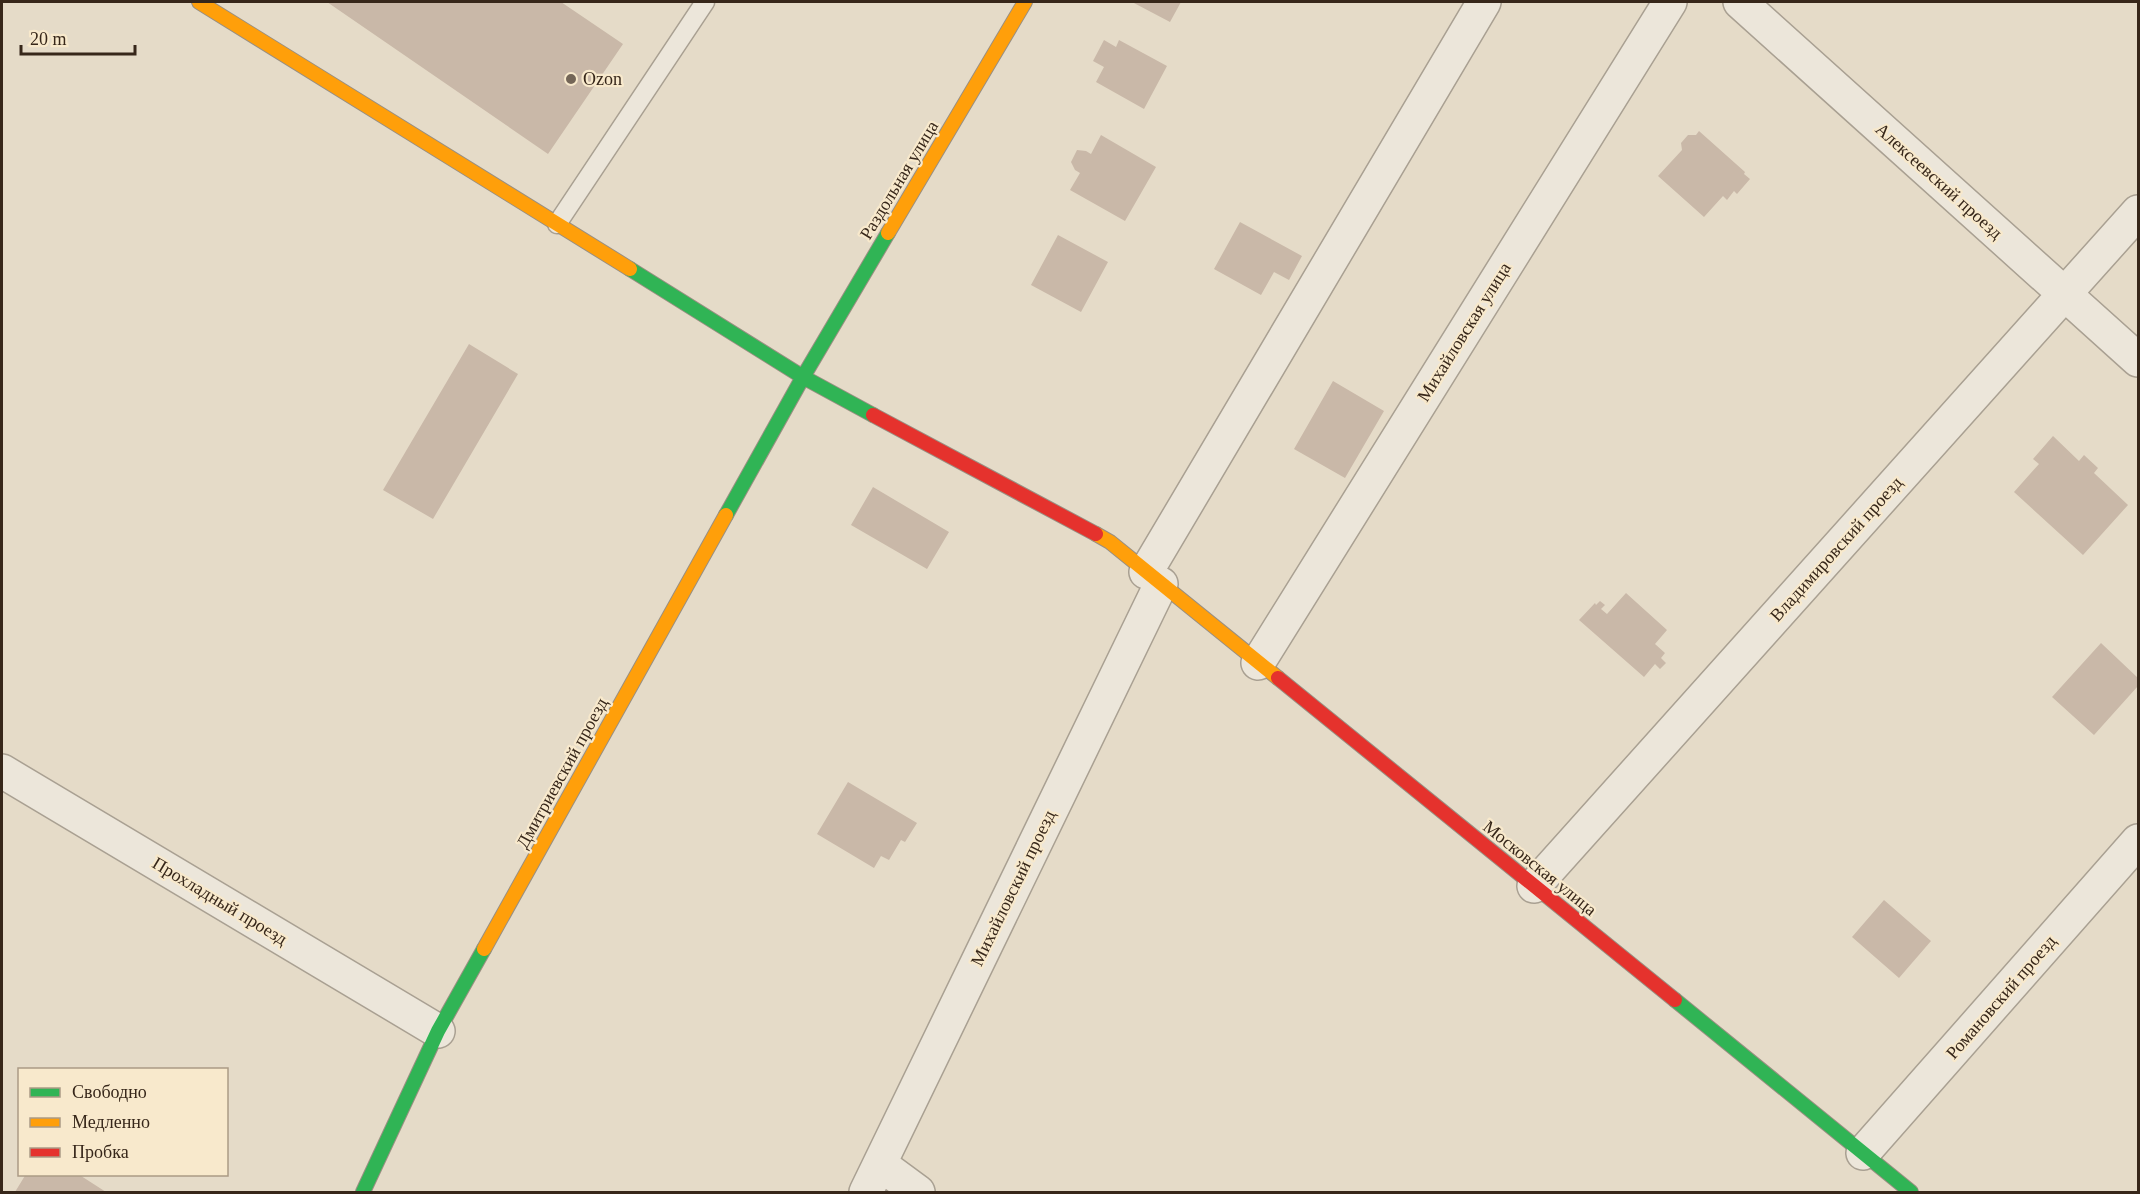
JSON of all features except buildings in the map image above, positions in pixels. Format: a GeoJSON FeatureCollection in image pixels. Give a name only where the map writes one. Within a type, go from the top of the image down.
{"type":"FeatureCollection","features":[{"type":"Feature","properties":{"kind":"street","name":"Московская улица"},"geometry":{"type":"LineString","coordinates":[[199,2],[803,377],[1110,543],[1911,1192]]}},
{"type":"Feature","properties":{"kind":"street","name":"Раздольная улица"},"geometry":{"type":"LineString","coordinates":[[803,377],[1025,2]]}},
{"type":"Feature","properties":{"kind":"street"},"geometry":{"type":"LineString","coordinates":[[1154,578],[1484,2]]}},
{"type":"Feature","properties":{"kind":"street","name":"Михайловская улица"},"geometry":{"type":"LineString","coordinates":[[1258,663],[1670,2]]}},
{"type":"Feature","properties":{"kind":"street","name":"Алексеевский проезд"},"geometry":{"type":"LineString","coordinates":[[1740,2],[2139,360]]}},
{"type":"Feature","properties":{"kind":"street","name":"Владимировский проезд"},"geometry":{"type":"LineString","coordinates":[[1534,886],[2139,212]]}},
{"type":"Feature","properties":{"kind":"street","name":"Дмитриевский проезд"},"geometry":{"type":"LineString","coordinates":[[363,1192],[438,1031],[803,377]]}},
{"type":"Feature","properties":{"kind":"street","name":"Михайловский проезд"},"geometry":{"type":"LineString","coordinates":[[873,1178],[1154,578]]}},
{"type":"Feature","properties":{"kind":"street","name":"Прохладный проезд"},"geometry":{"type":"LineString","coordinates":[[2,771],[438,1031]]}},
{"type":"Feature","properties":{"kind":"street","name":"Романовский проезд"},"geometry":{"type":"LineString","coordinates":[[1863,1153],[2139,842]]}},
{"type":"Feature","properties":{"kind":"street"},"geometry":{"type":"LineString","coordinates":[[873,1178],[918,1192]]}},
{"type":"Feature","properties":{"kind":"lane"},"geometry":{"type":"LineString","coordinates":[[557,224],[705,2]]}},
{"type":"Feature","properties":{"kind":"traffic: fast"},"geometry":{"type":"LineString","coordinates":[[726,515],[803,377],[888,233]]}},
{"type":"Feature","properties":{"kind":"traffic: fast"},"geometry":{"type":"LineString","coordinates":[[630,269],[803,377],[873,415]]}},
{"type":"Feature","properties":{"kind":"traffic: fast"},"geometry":{"type":"LineString","coordinates":[[363,1192],[438,1031],[484,949]]}},
{"type":"Feature","properties":{"kind":"traffic: fast"},"geometry":{"type":"LineString","coordinates":[[1675,1000],[1911,1192]]}},
{"type":"Feature","properties":{"kind":"traffic: slow"},"geometry":{"type":"LineString","coordinates":[[199,2],[630,269]]}},
{"type":"Feature","properties":{"kind":"traffic: slow"},"geometry":{"type":"LineString","coordinates":[[888,233],[1025,2]]}},
{"type":"Feature","properties":{"kind":"traffic: slow"},"geometry":{"type":"LineString","coordinates":[[484,949],[726,515]]}},
{"type":"Feature","properties":{"kind":"traffic: slow"},"geometry":{"type":"LineString","coordinates":[[1096,534],[1110,542],[1278,678]]}},
{"type":"Feature","properties":{"kind":"traffic: jam"},"geometry":{"type":"LineString","coordinates":[[873,415],[1096,534]]}},
{"type":"Feature","properties":{"kind":"traffic: jam"},"geometry":{"type":"LineString","coordinates":[[1278,678],[1675,1000]]}},
{"type":"Feature","properties":{"kind":"place","name":"Ozon"},"geometry":{"type":"Point","coordinates":[571,79]}}]}
